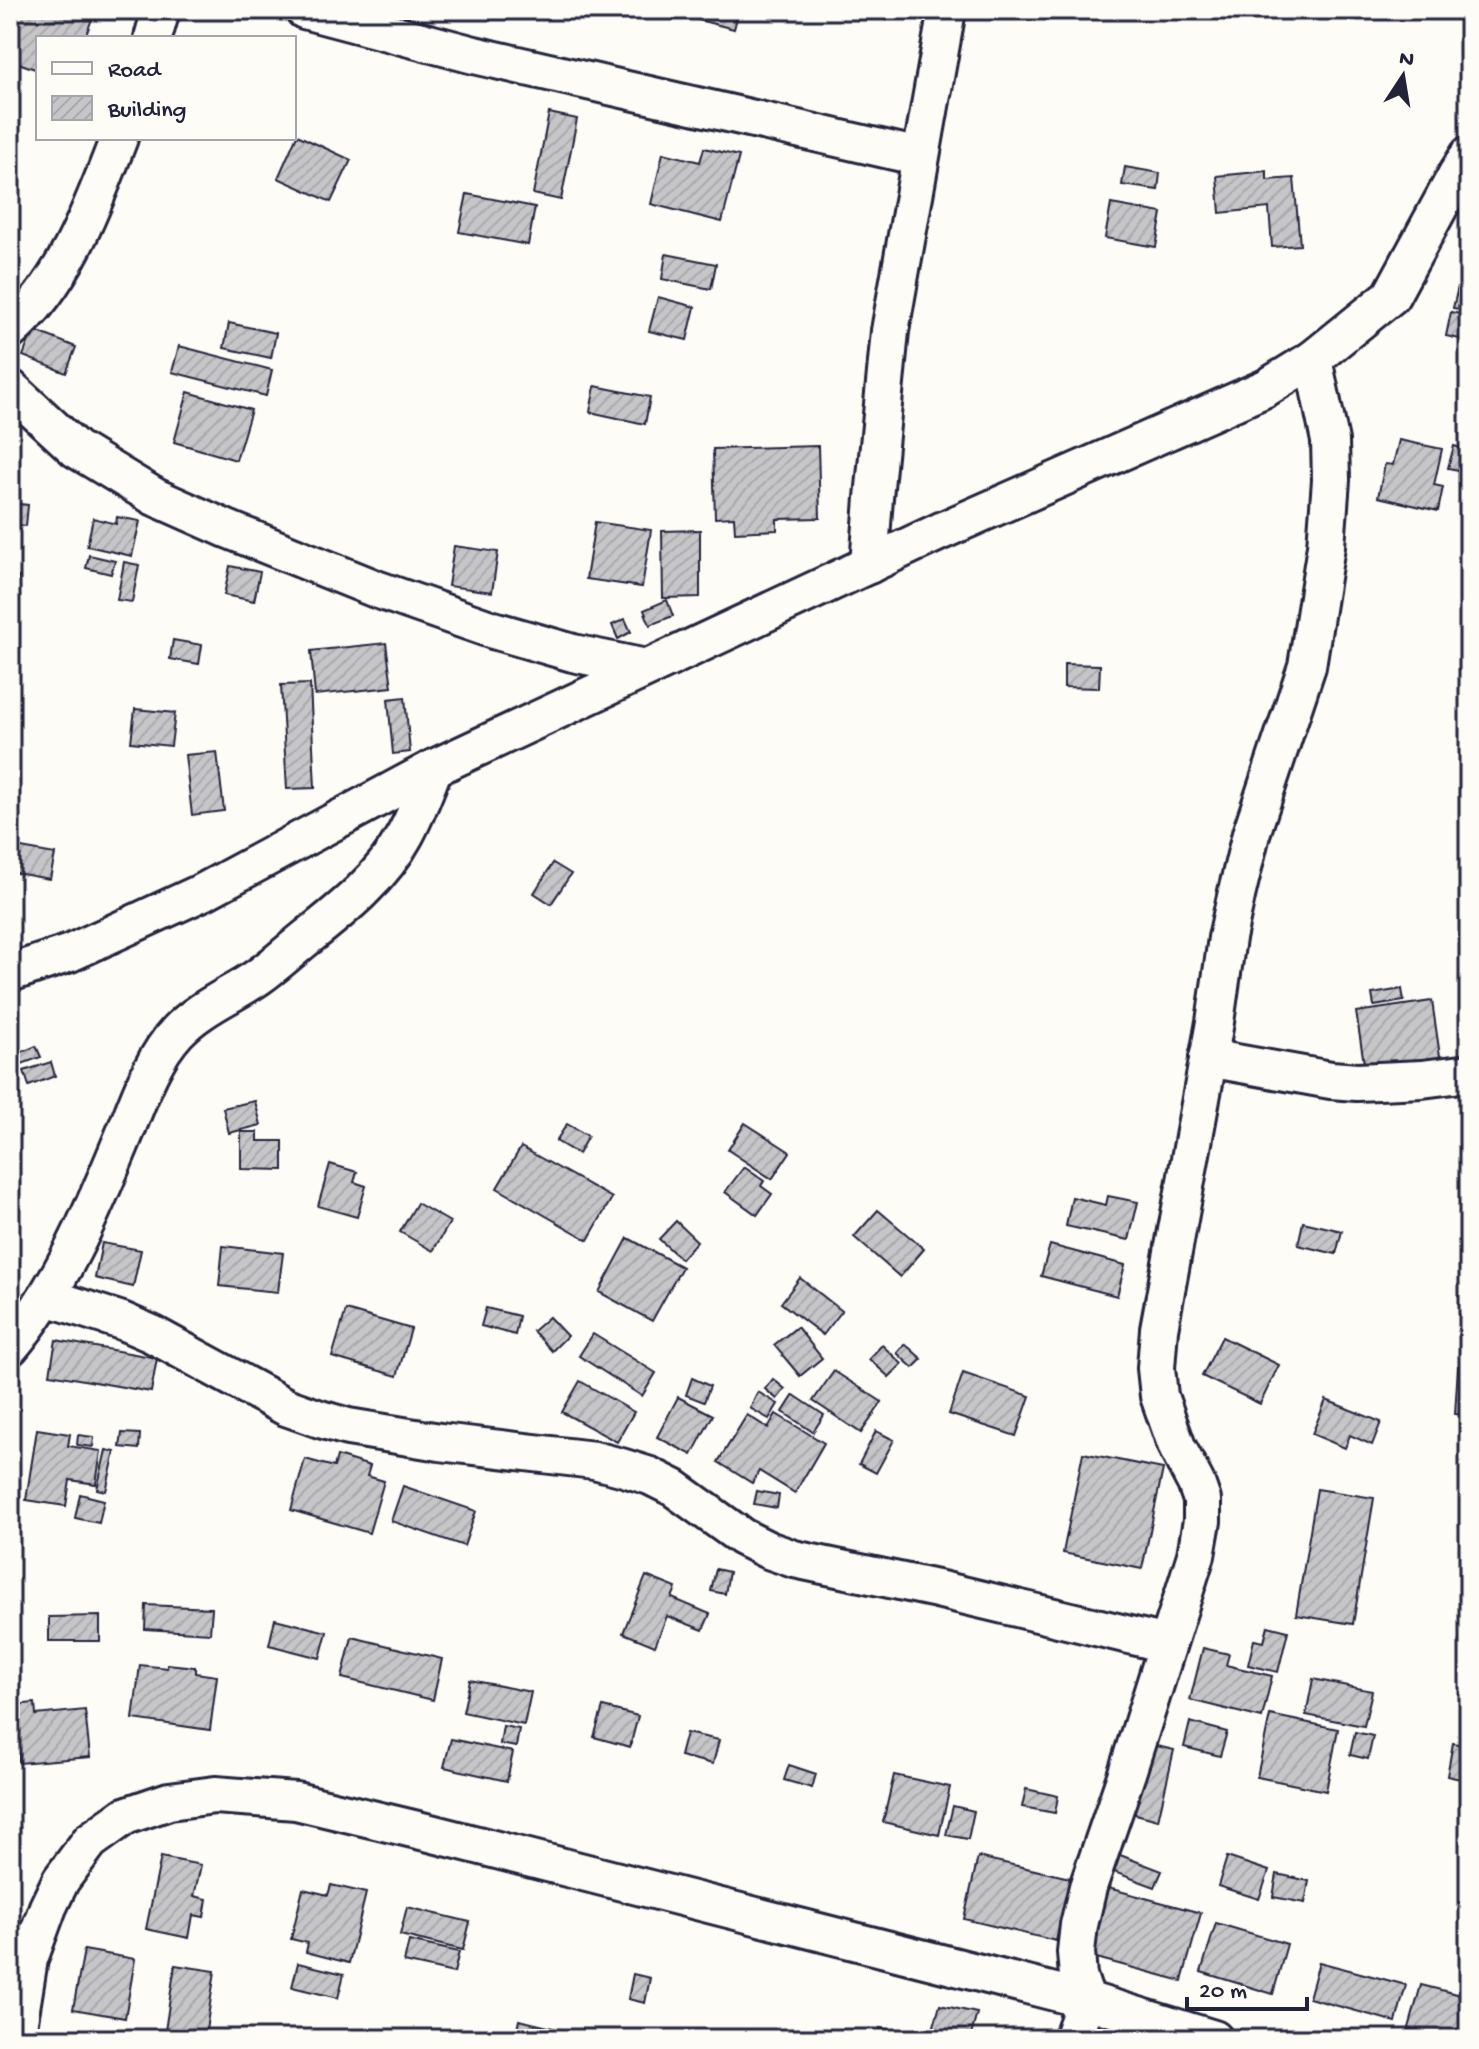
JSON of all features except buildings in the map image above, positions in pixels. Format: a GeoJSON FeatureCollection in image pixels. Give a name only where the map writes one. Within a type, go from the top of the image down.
{"type":"FeatureCollection","features":[{"type":"Feature","properties":{"kind":"street"},"geometry":{"type":"LineString","coordinates":[[154,36],[161,10]]}},
{"type":"Feature","properties":{"kind":"street"},"geometry":{"type":"LineString","coordinates":[[304,10],[474,55],[920,157]]}},
{"type":"Feature","properties":{"kind":"street"},"geometry":{"type":"LineString","coordinates":[[869,565],[890,331],[947,10]]}},
{"type":"Feature","properties":{"kind":"street"},"geometry":{"type":"LineString","coordinates":[[10,331],[63,265],[93,204],[118,140]]}},
{"type":"Feature","properties":{"kind":"street"},"geometry":{"type":"LineString","coordinates":[[10,973],[70,953],[205,891],[434,768],[941,531],[1266,388],[1313,359],[1391,296],[1469,155]]}},
{"type":"Feature","properties":{"kind":"street"},"geometry":{"type":"LineString","coordinates":[[1072,2039],[1086,2000],[1078,1976],[1076,1952],[1085,1900],[1196,1555],[1202,1521],[1202,1500],[1177,1447],[1159,1396],[1156,1368],[1159,1329],[1237,892],[1251,834],[1307,666],[1326,546],[1331,480],[1330,441],[1313,359]]}},
{"type":"Feature","properties":{"kind":"street"},"geometry":{"type":"LineString","coordinates":[[10,388],[76,449],[155,497],[184,510],[376,589],[493,630],[573,653],[646,668]]}},
{"type":"Feature","properties":{"kind":"street"},"geometry":{"type":"LineString","coordinates":[[10,1347],[47,1297],[97,1200],[163,1051],[178,1030],[258,977],[367,888],[405,835],[434,768]]}},
{"type":"Feature","properties":{"kind":"street"},"geometry":{"type":"LineString","coordinates":[[1208,1058],[1357,1082],[1469,1073]]}},
{"type":"Feature","properties":{"kind":"street"},"geometry":{"type":"LineString","coordinates":[[47,1297],[152,1334],[286,1407],[320,1419],[348,1427],[440,1442],[594,1460],[621,1467],[674,1488],[742,1537],[794,1559],[937,1589],[1167,1644]]}},
{"type":"Feature","properties":{"kind":"street"},"geometry":{"type":"LineString","coordinates":[[16,2039],[29,1959],[48,1907],[61,1880],[90,1841],[125,1816],[169,1801],[215,1795],[296,1801],[415,1829],[1086,2000],[1214,2039]]}}]}
